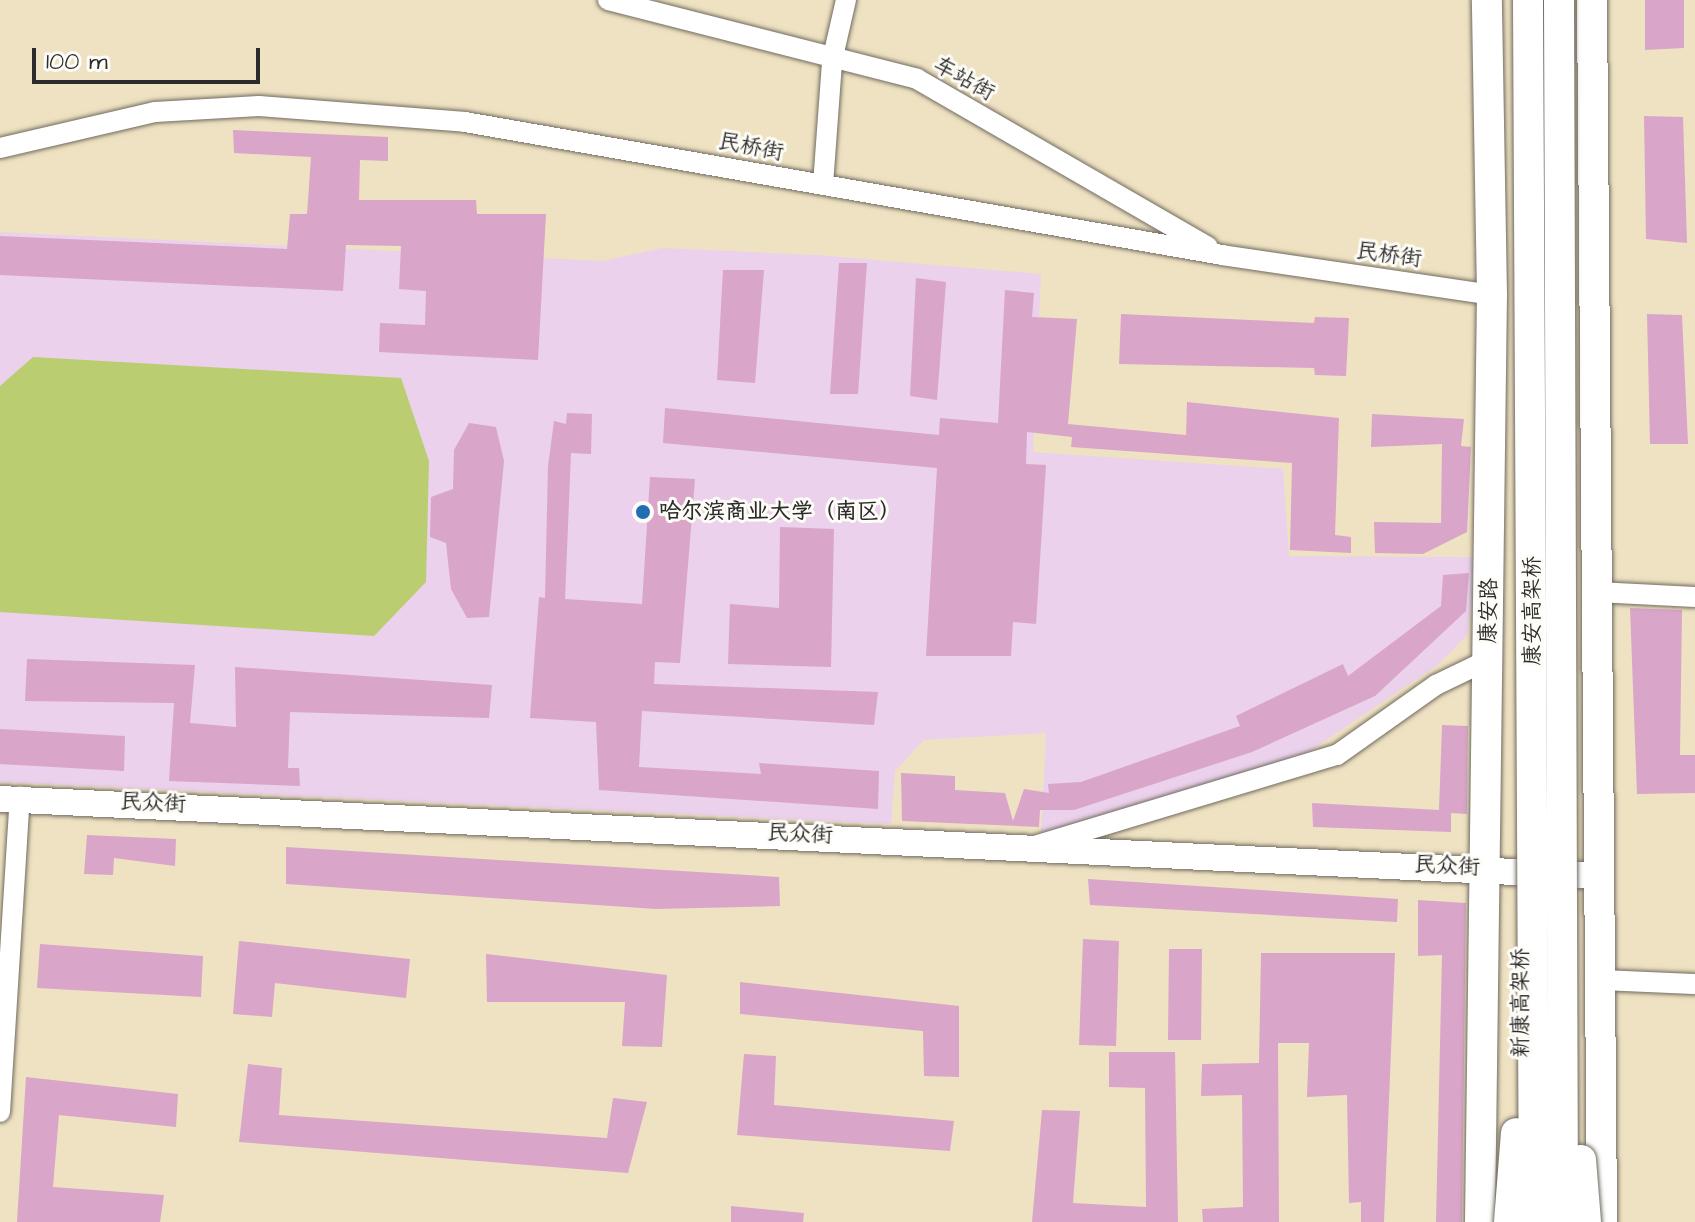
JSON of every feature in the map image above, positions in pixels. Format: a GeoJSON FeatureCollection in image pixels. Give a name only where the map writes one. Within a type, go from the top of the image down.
{"type":"FeatureCollection","features":[{"type":"Feature","properties":{"kind":"highway","name":"康安路"},"geometry":{"type":"LineString","coordinates":[[1480,1222],[1482,868],[1492,295],[1487,0]]}},
{"type":"Feature","properties":{"kind":"highway","name":"康安高架桥"},"geometry":{"type":"LineString","coordinates":[[1528,0],[1547,784],[1563,1222]]}},
{"type":"Feature","properties":{"kind":"highway","name":"康安高架桥"},"geometry":{"type":"LineString","coordinates":[[1534,1222],[1547,784],[1559,0]]}},
{"type":"Feature","properties":{"kind":"highway"},"geometry":{"type":"LineString","coordinates":[[1592,0],[1602,1222]]}},
{"type":"Feature","properties":{"kind":"highway","name":"新康高架桥"},"geometry":{"type":"LineString","coordinates":[[1509,1222],[1547,784]]}},
{"type":"Feature","properties":{"kind":"highway"},"geometry":{"type":"LineString","coordinates":[[1547,784],[1575,922],[1586,1222]]}},
{"type":"Feature","properties":{"kind":"main road","name":"民众街"},"geometry":{"type":"LineString","coordinates":[[10,798],[1037,845],[1600,876]]}},
{"type":"Feature","properties":{"kind":"street","name":"车站街"},"geometry":{"type":"LineString","coordinates":[[608,0],[832,61],[917,79],[1222,255]]}},
{"type":"Feature","properties":{"kind":"street"},"geometry":{"type":"LineString","coordinates":[[823,185],[832,61],[846,0]]}},
{"type":"Feature","properties":{"kind":"street","name":"民桥街"},"geometry":{"type":"LineString","coordinates":[[0,148],[155,112],[259,106],[465,122],[1222,255],[1492,295]]}},
{"type":"Feature","properties":{"kind":"street"},"geometry":{"type":"LineString","coordinates":[[1597,592],[1695,597]]}},
{"type":"Feature","properties":{"kind":"street"},"geometry":{"type":"LineString","coordinates":[[1037,845],[1337,755],[1436,685],[1488,660]]}},
{"type":"Feature","properties":{"kind":"street"},"geometry":{"type":"LineString","coordinates":[[0,1112],[10,798]]}},
{"type":"Feature","properties":{"kind":"street"},"geometry":{"type":"LineString","coordinates":[[1600,980],[1695,984]]}},
{"type":"Feature","properties":{"kind":"shaded area","name":"哈尔滨商业大学（南区）"},"geometry":{"type":"Polygon","coordinates":[[[0,232],[603,261],[662,248],[817,255],[1041,274],[1033,452],[1283,469],[1289,556],[1476,557],[1468,634],[1439,664],[1304,755],[1041,836],[1046,733],[924,740],[895,771],[891,824],[0,782],[0,232]]]}},
{"type":"Feature","properties":{"kind":"green space"},"geometry":{"type":"Polygon","coordinates":[[[33,357],[401,378],[429,461],[426,582],[374,636],[0,612],[0,386],[33,357]]]}},
{"type":"Feature","properties":{"kind":"building"},"geometry":{"type":"Polygon","coordinates":[[[1645,0],[1684,0],[1684,48],[1645,50],[1645,0]]]}},
{"type":"Feature","properties":{"kind":"building"},"geometry":{"type":"Polygon","coordinates":[[[1644,116],[1683,117],[1687,243],[1646,239],[1644,116]]]}},
{"type":"Feature","properties":{"kind":"building"},"geometry":{"type":"Polygon","coordinates":[[[233,130],[388,137],[388,161],[360,160],[359,200],[476,200],[477,214],[546,214],[538,360],[379,352],[380,323],[425,325],[426,291],[399,289],[401,246],[346,245],[343,291],[0,275],[0,236],[287,249],[290,214],[307,214],[311,157],[234,153],[233,130]]]}},
{"type":"Feature","properties":{"kind":"building"},"geometry":{"type":"Polygon","coordinates":[[[839,263],[867,263],[858,394],[830,394],[839,263]]]}},
{"type":"Feature","properties":{"kind":"building"},"geometry":{"type":"Polygon","coordinates":[[[723,270],[764,270],[755,383],[717,380],[723,270]]]}},
{"type":"Feature","properties":{"kind":"building"},"geometry":{"type":"Polygon","coordinates":[[[916,278],[946,282],[937,400],[910,396],[916,278]]]}},
{"type":"Feature","properties":{"kind":"building"},"geometry":{"type":"Polygon","coordinates":[[[1005,290],[1034,293],[1032,317],[1077,319],[1068,424],[1186,435],[1187,402],[1339,418],[1335,535],[1351,537],[1351,553],[1290,550],[1292,463],[1071,447],[1072,437],[1027,432],[1026,464],[1046,465],[1036,624],[1013,622],[1011,656],[926,656],[937,468],[663,443],[665,408],[939,435],[940,418],[998,423],[1005,290]]]}},
{"type":"Feature","properties":{"kind":"building"},"geometry":{"type":"Polygon","coordinates":[[[1121,314],[1314,323],[1315,317],[1349,318],[1346,376],[1315,375],[1314,368],[1119,364],[1121,314]]]}},
{"type":"Feature","properties":{"kind":"building"},"geometry":{"type":"Polygon","coordinates":[[[1647,314],[1682,315],[1688,444],[1650,444],[1647,314]]]}},
{"type":"Feature","properties":{"kind":"building"},"geometry":{"type":"Polygon","coordinates":[[[567,413],[592,414],[591,454],[571,453],[565,599],[642,604],[650,477],[695,479],[680,663],[655,662],[654,684],[878,692],[874,725],[642,711],[639,767],[761,774],[759,763],[879,771],[878,809],[599,790],[596,722],[530,718],[539,597],[545,598],[548,466],[554,421],[566,424],[567,413]]]}},
{"type":"Feature","properties":{"kind":"building"},"geometry":{"type":"Polygon","coordinates":[[[1372,414],[1464,419],[1461,446],[1471,447],[1467,532],[1423,554],[1375,553],[1374,522],[1441,523],[1442,444],[1371,447],[1372,414]]]}},
{"type":"Feature","properties":{"kind":"building"},"geometry":{"type":"Polygon","coordinates":[[[469,423],[496,427],[504,461],[489,617],[467,618],[451,589],[446,543],[430,537],[431,497],[453,489],[454,450],[469,423]]]}},
{"type":"Feature","properties":{"kind":"building"},"geometry":{"type":"Polygon","coordinates":[[[780,527],[834,529],[831,667],[728,664],[730,604],[779,608],[780,527]]]}},
{"type":"Feature","properties":{"kind":"building"},"geometry":{"type":"Polygon","coordinates":[[[1469,573],[1466,611],[1375,696],[1252,752],[1074,810],[1040,810],[1039,827],[902,821],[901,773],[955,776],[955,790],[1005,793],[1013,821],[1024,789],[1049,793],[1048,784],[1081,782],[1240,726],[1236,716],[1343,664],[1348,676],[1441,606],[1443,575],[1469,573]]]}},
{"type":"Feature","properties":{"kind":"building"},"geometry":{"type":"Polygon","coordinates":[[[1630,608],[1682,610],[1680,755],[1695,755],[1695,793],[1637,794],[1630,608]]]}},
{"type":"Feature","properties":{"kind":"building"},"geometry":{"type":"Polygon","coordinates":[[[27,659],[195,665],[190,723],[236,727],[235,667],[492,685],[489,718],[290,712],[288,768],[299,768],[300,786],[169,781],[174,703],[25,701],[27,659]]]}},
{"type":"Feature","properties":{"kind":"building"},"geometry":{"type":"Polygon","coordinates":[[[1442,725],[1468,726],[1467,814],[1451,813],[1451,832],[1313,827],[1312,803],[1439,810],[1442,725]]]}},
{"type":"Feature","properties":{"kind":"building"},"geometry":{"type":"Polygon","coordinates":[[[0,729],[125,736],[124,771],[0,764],[0,729]]]}},
{"type":"Feature","properties":{"kind":"building"},"geometry":{"type":"Polygon","coordinates":[[[87,835],[176,839],[175,866],[114,858],[113,875],[84,874],[87,835]]]}},
{"type":"Feature","properties":{"kind":"building"},"geometry":{"type":"Polygon","coordinates":[[[286,847],[779,877],[780,906],[656,909],[286,884],[286,847]]]}},
{"type":"Feature","properties":{"kind":"building"},"geometry":{"type":"Polygon","coordinates":[[[1088,879],[1398,899],[1397,922],[1090,905],[1088,879]]]}},
{"type":"Feature","properties":{"kind":"building"},"geometry":{"type":"Polygon","coordinates":[[[1418,900],[1466,903],[1462,1222],[1436,1222],[1442,955],[1418,956],[1418,900]]]}},
{"type":"Feature","properties":{"kind":"building"},"geometry":{"type":"Polygon","coordinates":[[[1083,939],[1119,941],[1116,1046],[1079,1045],[1083,939]]]}},
{"type":"Feature","properties":{"kind":"building"},"geometry":{"type":"Polygon","coordinates":[[[239,941],[410,959],[406,998],[275,983],[272,1017],[233,1014],[239,941]]]}},
{"type":"Feature","properties":{"kind":"building"},"geometry":{"type":"Polygon","coordinates":[[[40,944],[203,956],[201,997],[37,988],[40,944]]]}},
{"type":"Feature","properties":{"kind":"building"},"geometry":{"type":"Polygon","coordinates":[[[1169,949],[1202,949],[1201,1040],[1168,1040],[1169,949]]]}},
{"type":"Feature","properties":{"kind":"building"},"geometry":{"type":"Polygon","coordinates":[[[1261,953],[1395,953],[1384,1222],[1361,1222],[1361,1202],[1349,1203],[1347,1095],[1307,1097],[1309,1043],[1278,1043],[1279,1222],[1203,1222],[1202,1209],[1243,1207],[1242,1095],[1201,1096],[1202,1064],[1259,1063],[1261,953]]]}},
{"type":"Feature","properties":{"kind":"building"},"geometry":{"type":"Polygon","coordinates":[[[486,954],[667,975],[662,1047],[622,1046],[625,1002],[487,1002],[486,954]]]}},
{"type":"Feature","properties":{"kind":"building"},"geometry":{"type":"Polygon","coordinates":[[[740,982],[959,1006],[959,1077],[924,1076],[923,1031],[740,1014],[740,982]]]}},
{"type":"Feature","properties":{"kind":"building"},"geometry":{"type":"Polygon","coordinates":[[[1109,1052],[1175,1052],[1178,1222],[1032,1222],[1042,1110],[1080,1111],[1073,1203],[1146,1207],[1145,1088],[1109,1087],[1109,1052]]]}},
{"type":"Feature","properties":{"kind":"building"},"geometry":{"type":"Polygon","coordinates":[[[744,1054],[776,1056],[774,1105],[954,1121],[950,1151],[737,1135],[744,1054]]]}},
{"type":"Feature","properties":{"kind":"building"},"geometry":{"type":"Polygon","coordinates":[[[248,1064],[282,1068],[279,1115],[607,1138],[613,1098],[647,1102],[628,1173],[239,1142],[248,1064]]]}},
{"type":"Feature","properties":{"kind":"building"},"geometry":{"type":"Polygon","coordinates":[[[26,1077],[178,1094],[176,1127],[59,1115],[53,1187],[164,1195],[160,1222],[17,1222],[26,1077]]]}},
{"type":"Feature","properties":{"kind":"building"},"geometry":{"type":"Polygon","coordinates":[[[731,1206],[804,1213],[803,1222],[731,1222],[731,1206]]]}},
{"type":"Feature","properties":{"kind":"place","name":"哈尔滨商业大学（南区）"},"geometry":{"type":"Point","coordinates":[643,512]}}]}
